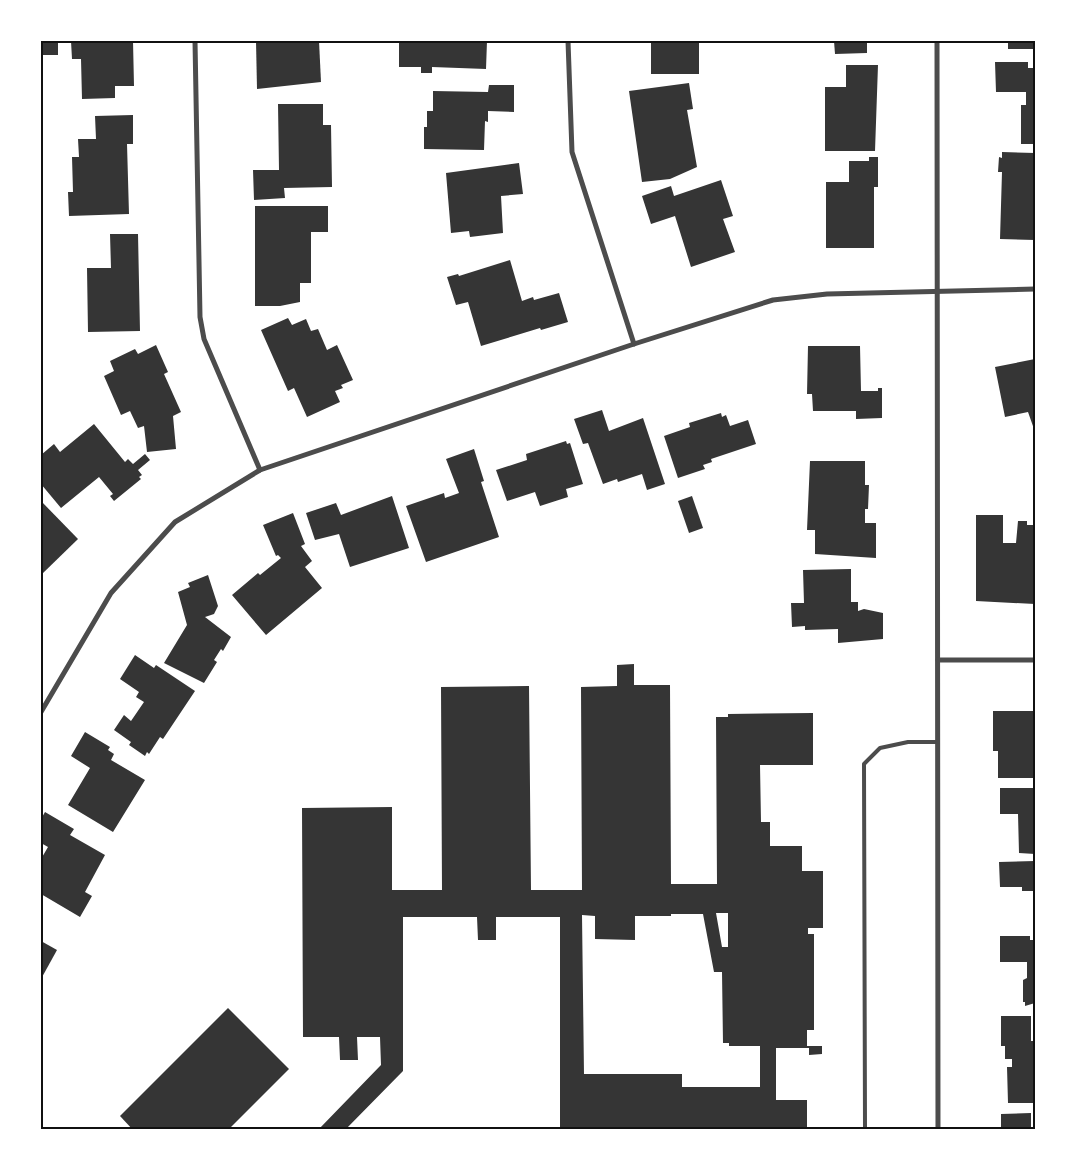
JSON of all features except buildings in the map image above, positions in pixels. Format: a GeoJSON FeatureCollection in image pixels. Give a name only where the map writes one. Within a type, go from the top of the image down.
{"type":"FeatureCollection","features":[{"type":"Feature","properties":{"kind":"street"},"geometry":{"type":"LineString","coordinates":[[195,41],[200,317],[204,339],[260,470]]}},
{"type":"Feature","properties":{"kind":"street"},"geometry":{"type":"LineString","coordinates":[[568,41],[572,152],[634,344]]}},
{"type":"Feature","properties":{"kind":"street"},"geometry":{"type":"LineString","coordinates":[[937,41],[939,293],[938,1130]]}},
{"type":"Feature","properties":{"kind":"street"},"geometry":{"type":"LineString","coordinates":[[41,712],[111,593],[175,522],[260,470],[634,344],[773,300],[827,294],[939,293],[1035,289]]}},
{"type":"Feature","properties":{"kind":"street"},"geometry":{"type":"LineString","coordinates":[[938,660],[1035,660]]}},
{"type":"Feature","properties":{"kind":"lane"},"geometry":{"type":"LineString","coordinates":[[865,1130],[864,764],[880,748],[908,742],[938,742]]}}]}
